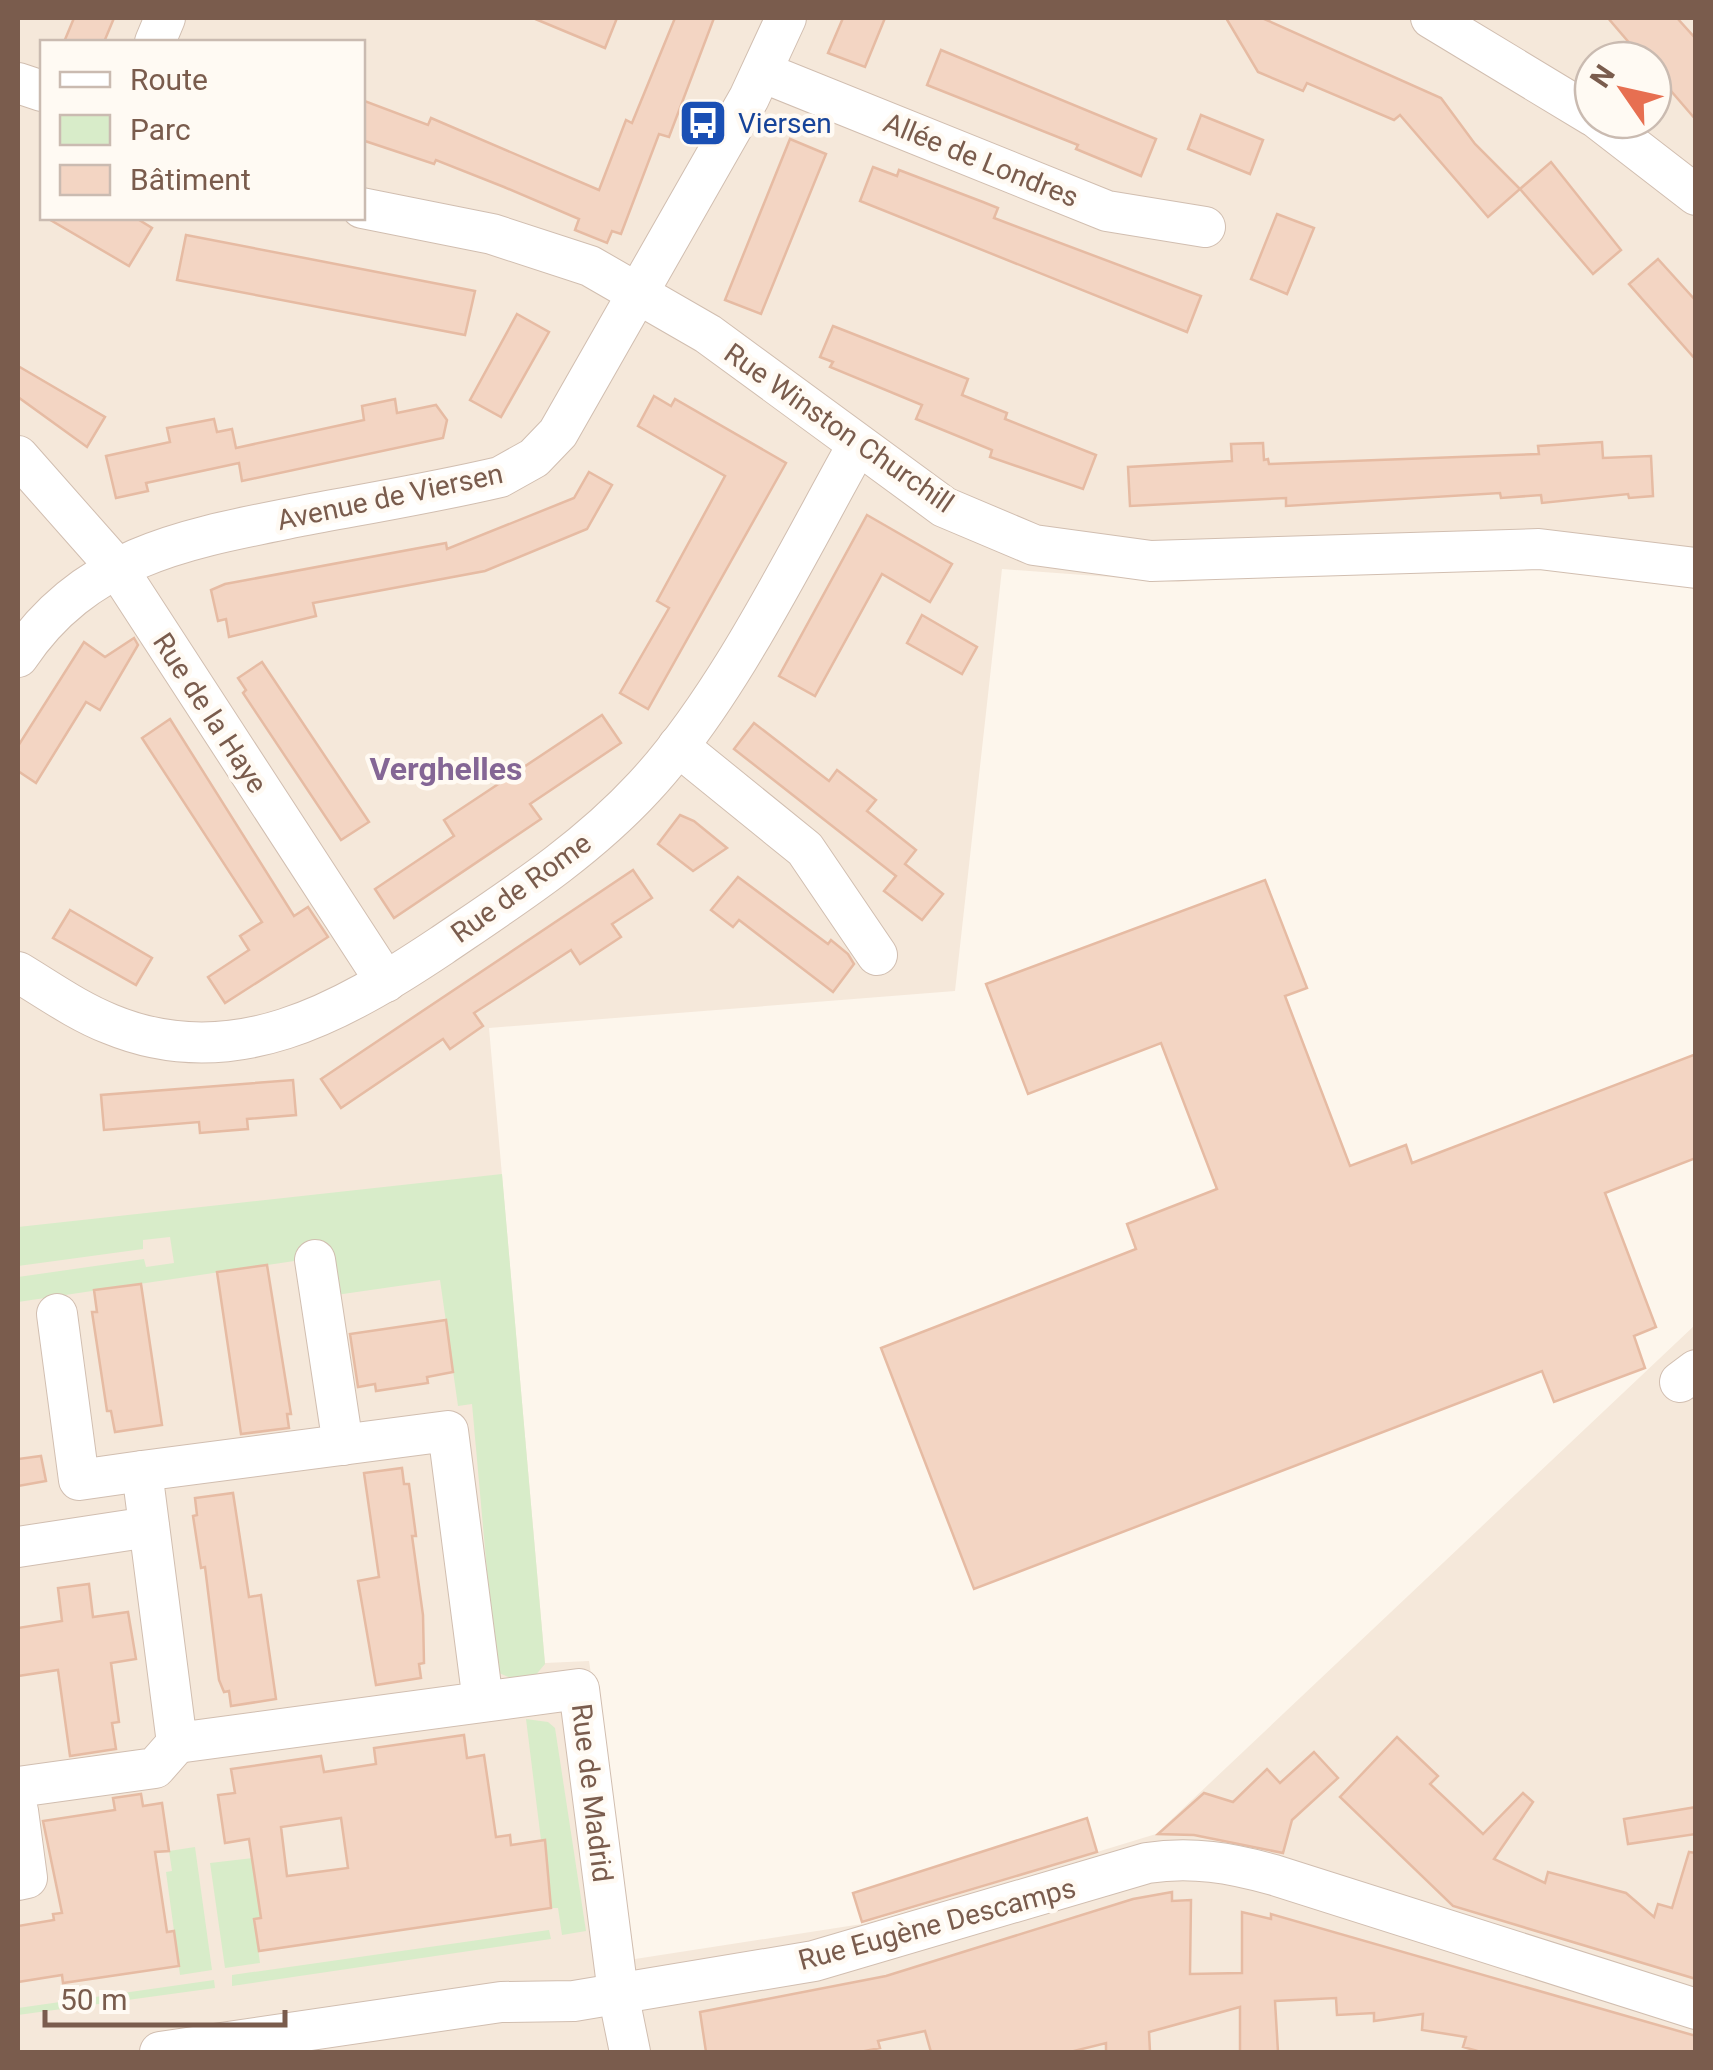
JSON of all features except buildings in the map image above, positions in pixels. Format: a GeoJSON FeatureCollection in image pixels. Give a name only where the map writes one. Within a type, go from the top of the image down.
{"type":"FeatureCollection","features":[{"type":"Feature","properties":{"kind":"street","name":"Avenue de Viersen"},"geometry":{"type":"LineString","coordinates":[[18,657],[56,610],[118,568],[163,546],[482,481],[515,470],[534,458],[558,433],[639,292],[762,72],[782,18]]}},
{"type":"Feature","properties":{"kind":"street"},"geometry":{"type":"LineString","coordinates":[[1431,18],[1573,104]]}},
{"type":"Feature","properties":{"kind":"street","name":"Allée de Londres"},"geometry":{"type":"LineString","coordinates":[[762,72],[1106,211],[1206,228]]}},
{"type":"Feature","properties":{"kind":"street"},"geometry":{"type":"LineString","coordinates":[[1625,140],[1696,195]]}},
{"type":"Feature","properties":{"kind":"street","name":"Rue Winston Churchill"},"geometry":{"type":"LineString","coordinates":[[365,209],[548,249],[639,292],[708,334],[944,507],[1008,536],[1062,551],[1151,561],[1540,549],[1696,568]]}},
{"type":"Feature","properties":{"kind":"street","name":"Rue de Rome"},"geometry":{"type":"LineString","coordinates":[[18,972],[111,1025],[193,1042],[239,1040],[316,1021],[386,982],[583,846],[646,784],[716,693],[857,446]]}},
{"type":"Feature","properties":{"kind":"street","name":"Rue de la Haye"},"geometry":{"type":"LineString","coordinates":[[18,456],[118,568],[386,982]]}},
{"type":"Feature","properties":{"kind":"street"},"geometry":{"type":"LineString","coordinates":[[678,746],[805,848],[877,955]]}},
{"type":"Feature","properties":{"kind":"street"},"geometry":{"type":"LineString","coordinates":[[315,1260],[342,1445]]}},
{"type":"Feature","properties":{"kind":"street"},"geometry":{"type":"LineString","coordinates":[[57,1314],[78,1480],[448,1431],[483,1702]]}},
{"type":"Feature","properties":{"kind":"street"},"geometry":{"type":"LineString","coordinates":[[142,1472],[177,1742]]}},
{"type":"Feature","properties":{"kind":"street"},"geometry":{"type":"LineString","coordinates":[[18,1546],[149,1528]]}},
{"type":"Feature","properties":{"kind":"street","name":"Rue de Madrid"},"geometry":{"type":"LineString","coordinates":[[18,1787],[155,1768],[177,1742],[579,1689],[618,1993]]}},
{"type":"Feature","properties":{"kind":"street"},"geometry":{"type":"LineString","coordinates":[[18,1811],[27,1878],[18,1880]]}},
{"type":"Feature","properties":{"kind":"street","name":"Rue Eugène Descamps"},"geometry":{"type":"LineString","coordinates":[[160,2052],[501,2002],[574,2001],[846,1954],[1147,1863],[1199,1860],[1274,1875],[1696,2009]]}},
{"type":"Feature","properties":{"kind":"street"},"geometry":{"type":"LineString","coordinates":[[618,1993],[630,2052]]}},
{"type":"Feature","properties":{"kind":"shaded area"},"geometry":{"type":"Polygon","coordinates":[[[18,18],[1695,18],[1695,581],[1661,575],[1459,563],[1178,582],[1002,569],[955,991],[489,1028],[545,1663],[589,1661],[635,1959],[862,1924],[1156,1834],[1695,1325],[1695,2052],[18,2052],[18,18]]]}},
{"type":"Feature","properties":{"kind":"green space"},"geometry":{"type":"Polygon","coordinates":[[[502,1174],[545,1664],[534,1677],[513,1679],[499,1673],[495,1660],[472,1404],[458,1406],[440,1280],[336,1295],[301,1260],[18,1302],[18,1277],[144,1259],[146,1267],[174,1263],[170,1237],[143,1240],[143,1249],[18,1266],[18,1227],[502,1174]]]}},
{"type":"Feature","properties":{"kind":"green space"},"geometry":{"type":"Polygon","coordinates":[[[526,1719],[548,1722],[555,1728],[586,1931],[562,1935],[558,1908],[551,1908],[526,1719]]]}},
{"type":"Feature","properties":{"kind":"green space"},"geometry":{"type":"Polygon","coordinates":[[[195,1847],[212,1970],[180,1975],[166,1872],[172,1871],[169,1851],[195,1847]]]}},
{"type":"Feature","properties":{"kind":"green space"},"geometry":{"type":"Polygon","coordinates":[[[253,1858],[261,1918],[254,1920],[260,1963],[225,1968],[210,1863],[253,1858]]]}},
{"type":"Feature","properties":{"kind":"green space"},"geometry":{"type":"Polygon","coordinates":[[[549,1930],[551,1939],[232,1986],[232,1975],[549,1930]]]}},
{"type":"Feature","properties":{"kind":"green space"},"geometry":{"type":"Polygon","coordinates":[[[214,1980],[215,1988],[18,2015],[18,2008],[214,1980]]]}},
{"type":"Feature","properties":{"kind":"place","name":"Viersen"},"geometry":{"type":"Point","coordinates":[703,123]}},
{"type":"Feature","properties":{"kind":"district","name":"Verghelles"},"geometry":{"type":"Point","coordinates":[446,769]}}]}
